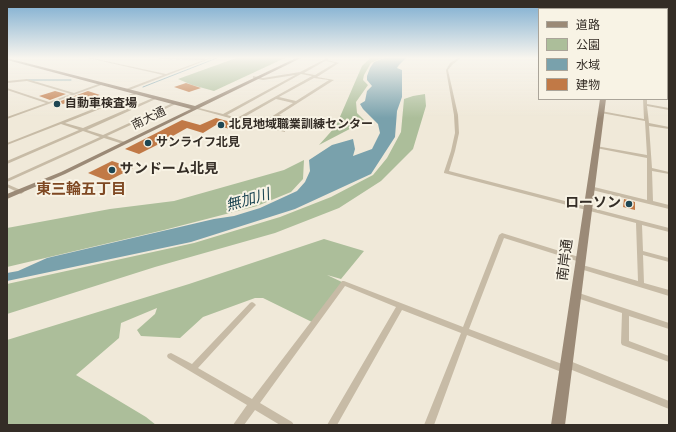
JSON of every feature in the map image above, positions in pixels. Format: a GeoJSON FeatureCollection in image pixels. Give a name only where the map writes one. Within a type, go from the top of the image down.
{"type":"FeatureCollection","features":[{"type":"Feature","properties":{"kind":"street"},"geometry":{"type":"LineString","coordinates":[[80,78],[284,131]]}},
{"type":"Feature","properties":{"kind":"street"},"geometry":{"type":"LineString","coordinates":[[126,90],[158,78]]}},
{"type":"Feature","properties":{"kind":"street","name":"南大通"},"geometry":{"type":"LineString","coordinates":[[7,197],[254,78]]}},
{"type":"Feature","properties":{"kind":"street"},"geometry":{"type":"LineString","coordinates":[[258,78],[270,78]]}},
{"type":"Feature","properties":{"kind":"street"},"geometry":{"type":"LineString","coordinates":[[224,115],[292,78]]}},
{"type":"Feature","properties":{"kind":"street"},"geometry":{"type":"LineString","coordinates":[[238,119],[311,78]]}},
{"type":"Feature","properties":{"kind":"street"},"geometry":{"type":"LineString","coordinates":[[260,124],[332,80],[324,78]]}},
{"type":"Feature","properties":{"kind":"street"},"geometry":{"type":"LineString","coordinates":[[449,78],[456,115],[457,133],[446,172],[669,230]]}},
{"type":"Feature","properties":{"kind":"street"},"geometry":{"type":"LineString","coordinates":[[7,82],[27,80],[74,94]]}},
{"type":"Feature","properties":{"kind":"street"},"geometry":{"type":"LineString","coordinates":[[7,118],[102,84]]}},
{"type":"Feature","properties":{"kind":"street"},"geometry":{"type":"LineString","coordinates":[[7,89],[50,103]]}},
{"type":"Feature","properties":{"kind":"street"},"geometry":{"type":"LineString","coordinates":[[7,144],[136,93]]}},
{"type":"Feature","properties":{"kind":"street"},"geometry":{"type":"LineString","coordinates":[[7,163],[156,98]]}},
{"type":"Feature","properties":{"kind":"street"},"geometry":{"type":"LineString","coordinates":[[277,98],[296,102]]}},
{"type":"Feature","properties":{"kind":"street","name":"南岸通"},"geometry":{"type":"LineString","coordinates":[[559,424],[565,366],[603,100]]}},
{"type":"Feature","properties":{"kind":"street"},"geometry":{"type":"LineString","coordinates":[[645,100],[650,169],[650,202]]}},
{"type":"Feature","properties":{"kind":"street"},"geometry":{"type":"LineString","coordinates":[[7,181],[176,103]]}},
{"type":"Feature","properties":{"kind":"street"},"geometry":{"type":"LineString","coordinates":[[646,105],[669,109]]}},
{"type":"Feature","properties":{"kind":"street"},"geometry":{"type":"LineString","coordinates":[[7,111],[16,114]]}},
{"type":"Feature","properties":{"kind":"street"},"geometry":{"type":"LineString","coordinates":[[601,112],[669,128]]}},
{"type":"Feature","properties":{"kind":"street"},"geometry":{"type":"LineString","coordinates":[[274,128],[289,119],[275,115]]}},
{"type":"Feature","properties":{"kind":"street"},"geometry":{"type":"LineString","coordinates":[[62,123],[121,143]]}},
{"type":"Feature","properties":{"kind":"street"},"geometry":{"type":"LineString","coordinates":[[596,147],[648,157]]}},
{"type":"Feature","properties":{"kind":"street"},"geometry":{"type":"LineString","coordinates":[[650,169],[669,173]]}},
{"type":"Feature","properties":{"kind":"street"},"geometry":{"type":"LineString","coordinates":[[7,185],[19,190]]}},
{"type":"Feature","properties":{"kind":"street"},"geometry":{"type":"LineString","coordinates":[[590,188],[669,207]]}},
{"type":"Feature","properties":{"kind":"street","name":"南大通"},"geometry":{"type":"LineString","coordinates":[[7,193],[19,190]]}},
{"type":"Feature","properties":{"kind":"street"},"geometry":{"type":"LineString","coordinates":[[639,222],[641,285]]}},
{"type":"Feature","properties":{"kind":"street"},"geometry":{"type":"LineString","coordinates":[[429,425],[502,235],[641,285],[669,293]]}},
{"type":"Feature","properties":{"kind":"street"},"geometry":{"type":"LineString","coordinates":[[640,252],[669,260]]}},
{"type":"Feature","properties":{"kind":"street"},"geometry":{"type":"LineString","coordinates":[[238,425],[344,283],[465,331],[669,405]]}},
{"type":"Feature","properties":{"kind":"street"},"geometry":{"type":"LineString","coordinates":[[576,294],[669,326]]}},
{"type":"Feature","properties":{"kind":"street"},"geometry":{"type":"LineString","coordinates":[[193,368],[252,305]]}},
{"type":"Feature","properties":{"kind":"street"},"geometry":{"type":"LineString","coordinates":[[332,425],[400,306]]}},
{"type":"Feature","properties":{"kind":"street"},"geometry":{"type":"LineString","coordinates":[[626,311],[625,343],[669,358]]}},
{"type":"Feature","properties":{"kind":"street"},"geometry":{"type":"LineString","coordinates":[[171,356],[289,425]]}},
{"type":"Feature","properties":{"kind":"green space"},"geometry":{"type":"Polygon","coordinates":[[[242,78],[214,91],[192,85],[178,79],[242,78]]]}},
{"type":"Feature","properties":{"kind":"green space"},"geometry":{"type":"Polygon","coordinates":[[[357,78],[363,78],[363,80],[368,85],[356,102],[357,113],[365,121],[319,145],[336,126],[357,78]]]}},
{"type":"Feature","properties":{"kind":"green space"},"geometry":{"type":"Polygon","coordinates":[[[425,94],[426,106],[413,149],[381,181],[339,208],[275,233],[155,267],[7,314],[7,284],[194,243],[280,217],[331,197],[373,175],[387,158],[401,132],[404,99],[425,94]]]}},
{"type":"Feature","properties":{"kind":"green space"},"geometry":{"type":"Polygon","coordinates":[[[304,160],[303,179],[291,192],[257,206],[164,230],[7,267],[7,228],[110,209],[174,201],[284,170],[304,160]]]}},
{"type":"Feature","properties":{"kind":"green space"},"geometry":{"type":"Polygon","coordinates":[[[324,239],[364,251],[341,279],[327,275],[344,283],[314,323],[263,298],[255,298],[203,317],[180,338],[141,336],[137,330],[155,314],[157,308],[121,323],[119,338],[76,375],[146,417],[156,425],[7,425],[7,340],[189,284],[324,239]]]}},
{"type":"Feature","properties":{"kind":"water","name":"無加川"},"geometry":{"type":"Polygon","coordinates":[[[367,78],[402,78],[402,97],[397,111],[395,137],[371,174],[295,209],[191,242],[7,281],[7,273],[18,271],[47,258],[214,219],[234,216],[260,208],[297,191],[305,182],[310,171],[309,160],[332,145],[353,139],[355,149],[353,156],[372,149],[380,133],[378,124],[360,104],[365,101],[367,91],[372,86],[367,78]]]}},
{"type":"Feature","properties":{"kind":"building"},"geometry":{"type":"Polygon","coordinates":[[[186,83],[201,88],[189,92],[174,87],[186,83]]]}},
{"type":"Feature","properties":{"kind":"building"},"geometry":{"type":"Polygon","coordinates":[[[55,91],[66,94],[50,100],[39,96],[55,91]]]}},
{"type":"Feature","properties":{"kind":"building"},"geometry":{"type":"Polygon","coordinates":[[[88,91],[100,95],[91,98],[85,96],[63,104],[58,102],[88,91]]]}},
{"type":"Feature","properties":{"kind":"building"},"geometry":{"type":"Polygon","coordinates":[[[216,118],[242,125],[233,130],[216,125],[203,133],[187,128],[171,137],[174,138],[163,144],[161,143],[139,154],[125,149],[182,120],[200,125],[216,118]]]}},
{"type":"Feature","properties":{"kind":"building","name":"サンドーム北見"},"geometry":{"type":"Polygon","coordinates":[[[112,161],[133,168],[108,181],[88,173],[112,161]]]}},
{"type":"Feature","properties":{"kind":"building","name":"ローソン"},"geometry":{"type":"Polygon","coordinates":[[[624,199],[635,202],[635,210],[623,207],[624,199]]]}},
{"type":"Feature","properties":{"kind":"waterway"},"geometry":{"type":"LineString","coordinates":[[143,87],[166,78]]}},
{"type":"Feature","properties":{"kind":"waterway"},"geometry":{"type":"LineString","coordinates":[[26,80],[71,80]]}},
{"type":"Feature","properties":{"kind":"place","name":"自動車検査場"},"geometry":{"type":"Point","coordinates":[57,104]}},
{"type":"Feature","properties":{"kind":"place","name":"北見地域職業訓練センター"},"geometry":{"type":"Point","coordinates":[221,125]}},
{"type":"Feature","properties":{"kind":"place","name":"サンライフ北見"},"geometry":{"type":"Point","coordinates":[148,143]}},
{"type":"Feature","properties":{"kind":"place","name":"サンドーム北見"},"geometry":{"type":"Point","coordinates":[112,170]}},
{"type":"Feature","properties":{"kind":"place","name":"ローソン"},"geometry":{"type":"Point","coordinates":[629,204]}},
{"type":"Feature","properties":{"kind":"district","name":"東三輪五丁目"},"geometry":{"type":"Point","coordinates":[81,190]}}]}
